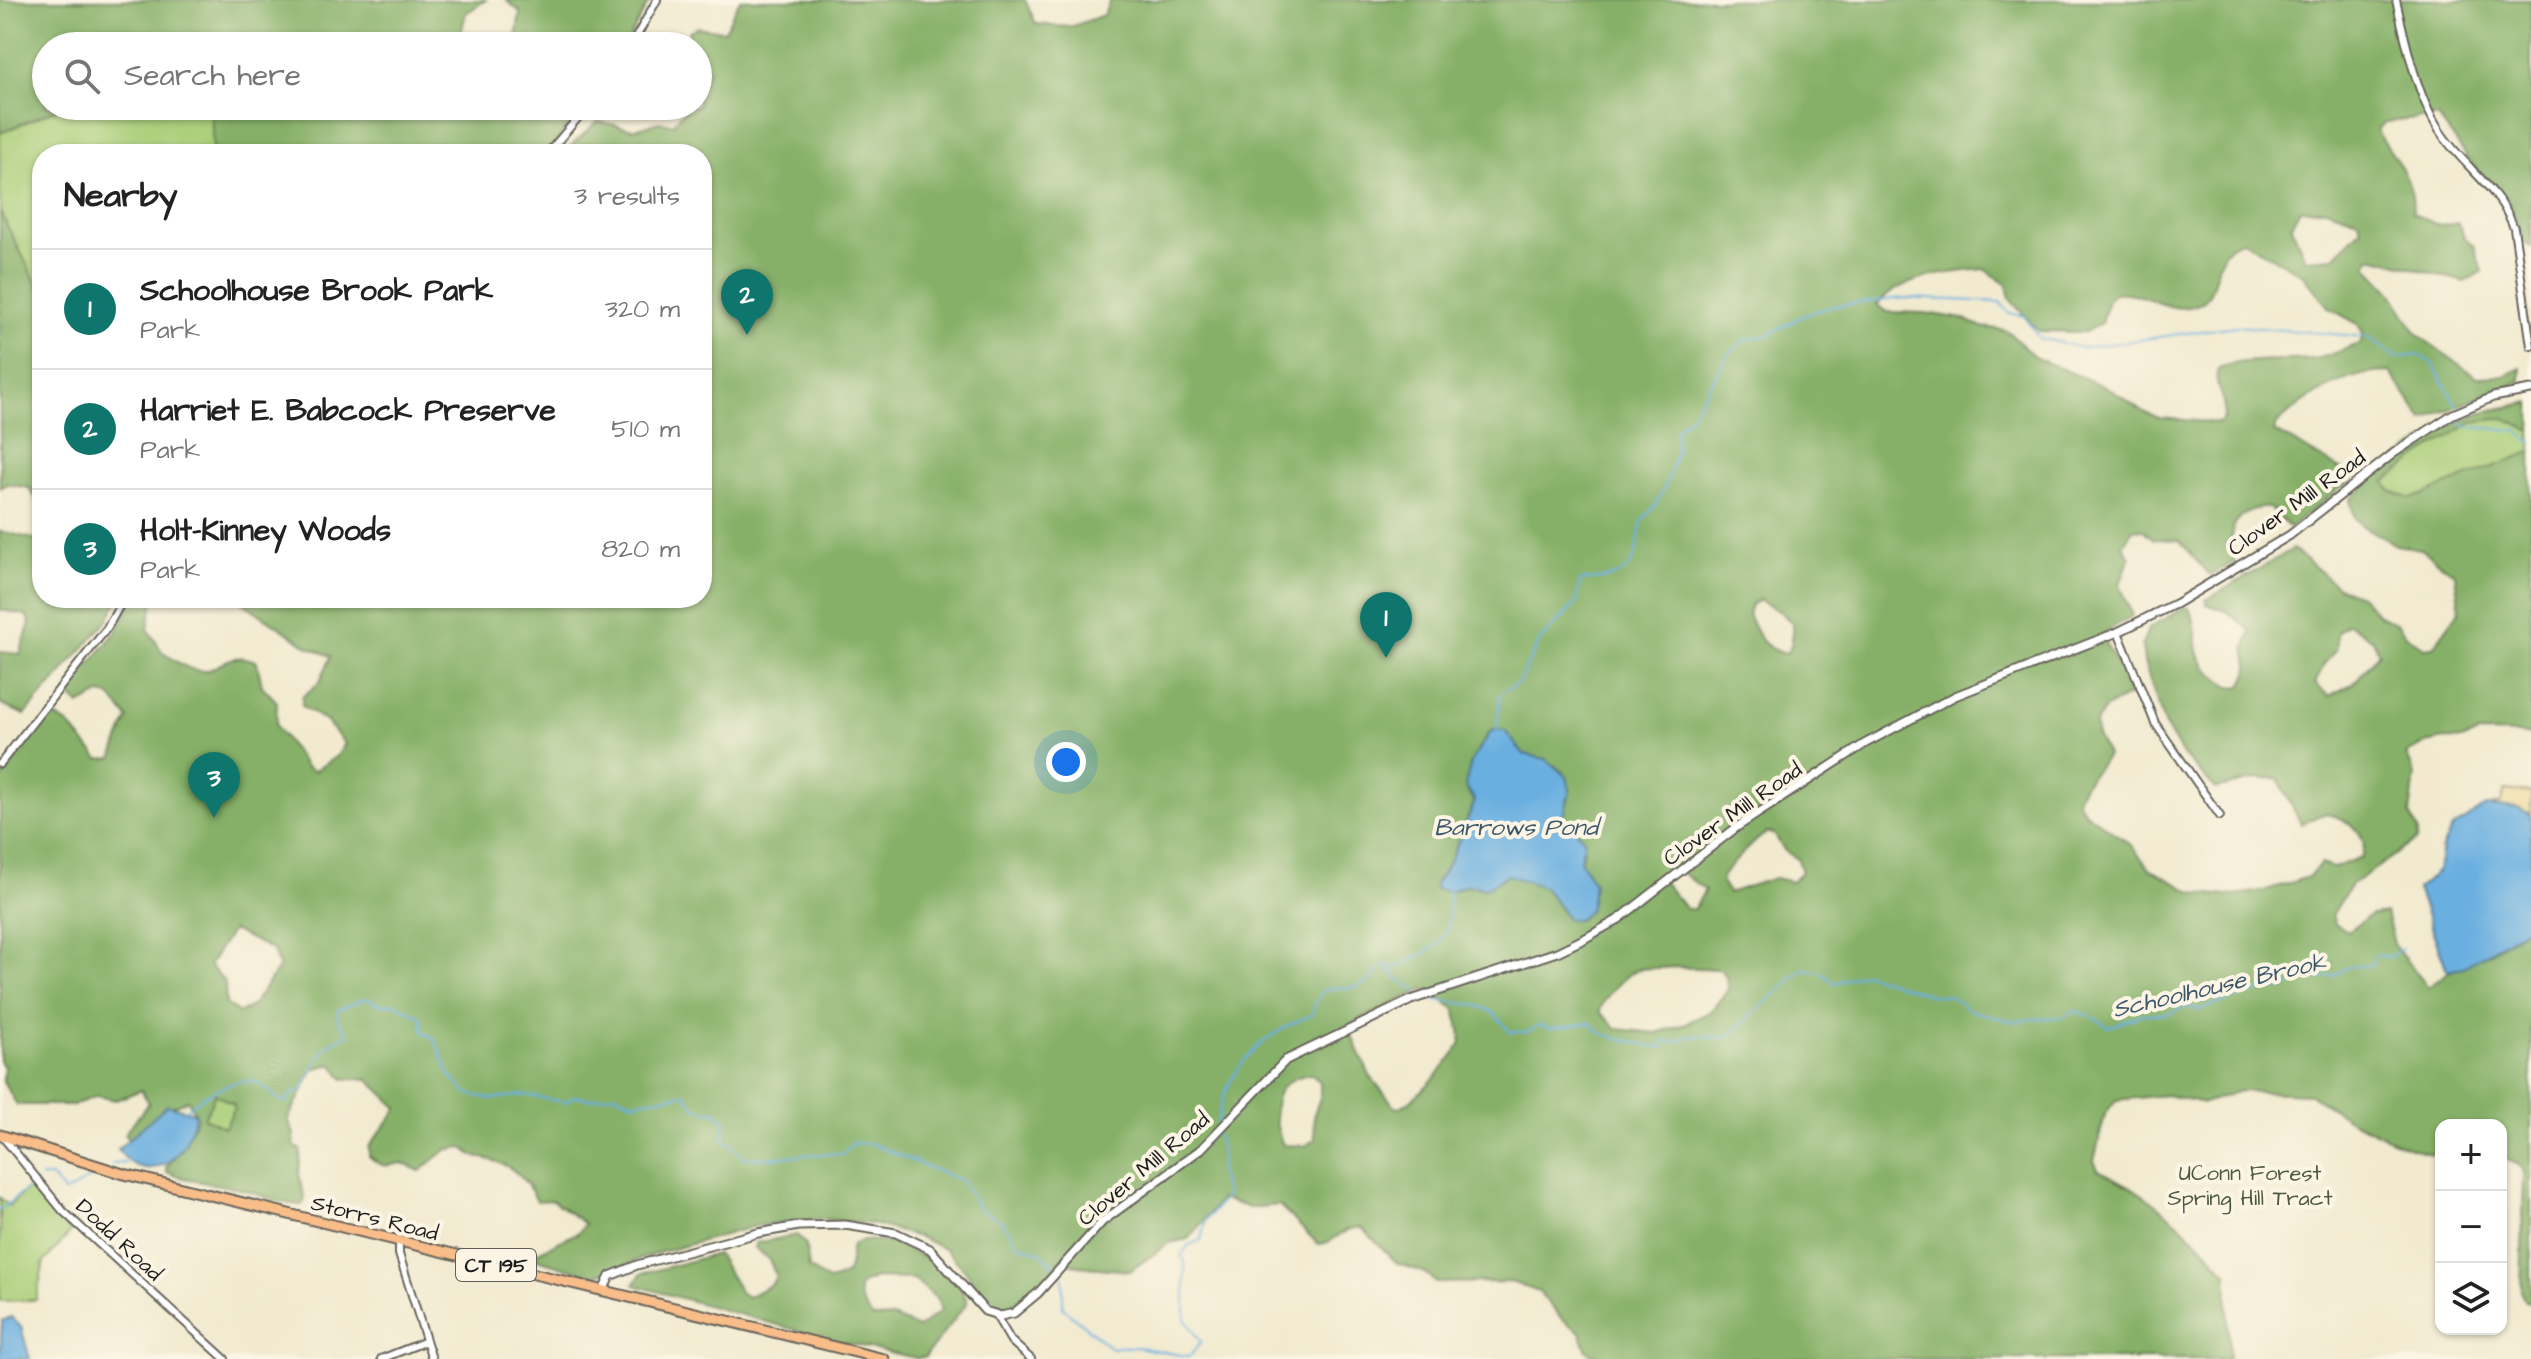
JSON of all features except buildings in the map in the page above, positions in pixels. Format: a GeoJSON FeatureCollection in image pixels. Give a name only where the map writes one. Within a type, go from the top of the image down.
{"type":"FeatureCollection","features":[{"type":"Feature","properties":{"kind":"main road","name":"Storrs Road"},"geometry":{"type":"LineString","coordinates":[[1,1135],[106,1169],[884,1359]]}},
{"type":"Feature","properties":{"kind":"street"},"geometry":{"type":"LineString","coordinates":[[639,32],[657,0]]}},
{"type":"Feature","properties":{"kind":"street"},"geometry":{"type":"LineString","coordinates":[[2396,0],[2408,50],[2438,128],[2495,191],[2508,211],[2514,228],[2531,346]]}},
{"type":"Feature","properties":{"kind":"street"},"geometry":{"type":"LineString","coordinates":[[556,144],[576,120]]}},
{"type":"Feature","properties":{"kind":"street","name":"Clover Mill Road"},"geometry":{"type":"LineString","coordinates":[[995,1314],[1020,1310],[1103,1221],[1216,1134],[1286,1060],[1411,1000],[1557,952],[1584,939],[1619,919],[1737,827],[1866,743],[1955,696],[2118,632],[2177,603],[2290,535],[2394,453],[2453,414],[2493,397],[2531,390]]}},
{"type":"Feature","properties":{"kind":"street"},"geometry":{"type":"LineString","coordinates":[[0,764],[107,628],[118,608]]}},
{"type":"Feature","properties":{"kind":"street"},"geometry":{"type":"LineString","coordinates":[[2118,632],[2155,723],[2220,816]]}},
{"type":"Feature","properties":{"kind":"street","name":"Dodd Road"},"geometry":{"type":"LineString","coordinates":[[1,1135],[35,1180],[225,1359]]}},
{"type":"Feature","properties":{"kind":"street"},"geometry":{"type":"LineString","coordinates":[[603,1291],[610,1276],[637,1265],[758,1233],[799,1226],[845,1225],[896,1233],[930,1249],[981,1306],[995,1314],[1011,1341],[1031,1359]]}},
{"type":"Feature","properties":{"kind":"street"},"geometry":{"type":"LineString","coordinates":[[399,1241],[399,1254],[424,1342],[432,1359]]}},
{"type":"Feature","properties":{"kind":"street"},"geometry":{"type":"LineString","coordinates":[[381,1359],[424,1342]]}},
{"type":"Feature","properties":{"kind":"green space"},"geometry":{"type":"Polygon","coordinates":[[[0,0],[486,0],[466,13],[461,32],[32,32],[32,120],[0,133],[0,0]]]}},
{"type":"Feature","properties":{"kind":"green space"},"geometry":{"type":"Polygon","coordinates":[[[506,0],[650,0],[633,32],[517,32],[520,12],[506,0]]]}},
{"type":"Feature","properties":{"kind":"green space"},"geometry":{"type":"Polygon","coordinates":[[[740,0],[1025,0],[1036,24],[1070,27],[1104,15],[1110,0],[2531,0],[2531,247],[2526,244],[2507,198],[2473,165],[2438,117],[2385,122],[2378,128],[2378,133],[2408,181],[2412,213],[2440,226],[2458,223],[2465,238],[2474,246],[2482,272],[2464,282],[2376,258],[2370,258],[2367,266],[2389,289],[2418,335],[2477,377],[2504,376],[2521,368],[2521,381],[2423,420],[2390,372],[2358,376],[2314,395],[2276,425],[2274,432],[2351,474],[2352,479],[2290,528],[2269,508],[2241,516],[2231,535],[2234,562],[2210,575],[2179,540],[2154,539],[2143,530],[2133,529],[2123,545],[2130,557],[2120,584],[2132,616],[2103,633],[2127,681],[2130,695],[2107,707],[2095,723],[2096,733],[2107,755],[2083,786],[2077,800],[2085,812],[2130,844],[2150,869],[2192,892],[2227,896],[2263,891],[2308,877],[2321,864],[2333,868],[2362,857],[2364,848],[2360,834],[2341,819],[2326,813],[2301,824],[2278,778],[2257,779],[2216,789],[2183,755],[2164,723],[2144,662],[2142,645],[2148,629],[2183,608],[2190,608],[2201,660],[2227,685],[2242,686],[2249,671],[2245,648],[2251,631],[2228,612],[2207,604],[2206,600],[2293,549],[2338,587],[2360,595],[2380,616],[2397,623],[2405,634],[2424,648],[2433,647],[2460,610],[2455,574],[2421,549],[2396,545],[2361,525],[2355,518],[2350,500],[2384,468],[2438,431],[2482,412],[2531,403],[2531,431],[2505,418],[2473,422],[2423,453],[2385,482],[2390,490],[2412,499],[2531,452],[2531,734],[2478,733],[2462,740],[2444,739],[2426,743],[2406,754],[2415,775],[2410,814],[2418,831],[2417,840],[2351,885],[2332,915],[2335,924],[2348,931],[2371,915],[2386,913],[2395,947],[2428,987],[2531,925],[2531,1302],[2525,1301],[2521,1292],[2524,1173],[2519,1165],[2507,1160],[2507,1119],[2435,1119],[2435,1154],[2407,1147],[2352,1121],[2310,1094],[2240,1091],[2204,1103],[2166,1095],[2116,1100],[2105,1114],[2094,1161],[2098,1170],[2134,1189],[2168,1214],[2227,1273],[2229,1359],[1602,1359],[1587,1351],[1580,1332],[1561,1318],[1539,1292],[1511,1282],[1436,1283],[1425,1273],[1397,1263],[1362,1228],[1349,1230],[1318,1244],[1279,1205],[1250,1208],[1222,1199],[1188,1239],[1169,1243],[1130,1271],[1077,1266],[1062,1259],[1046,1278],[1009,1308],[986,1303],[966,1271],[945,1249],[919,1237],[873,1224],[819,1219],[756,1226],[655,1254],[593,1276],[534,1258],[536,1253],[579,1232],[585,1224],[552,1200],[537,1201],[520,1176],[506,1166],[474,1156],[461,1147],[446,1150],[420,1171],[402,1163],[385,1166],[369,1156],[369,1147],[398,1108],[368,1079],[344,1079],[332,1064],[314,1069],[288,1119],[294,1134],[294,1146],[301,1150],[299,1175],[305,1199],[302,1205],[167,1172],[166,1167],[181,1150],[197,1118],[188,1100],[163,1110],[129,1141],[124,1134],[149,1103],[141,1090],[116,1100],[97,1096],[74,1105],[17,1105],[3,1081],[4,1067],[0,1061],[0,782],[41,722],[52,715],[68,724],[99,759],[112,758],[128,718],[110,696],[100,694],[79,705],[67,692],[116,632],[128,608],[152,608],[148,629],[163,653],[182,665],[203,671],[232,659],[247,658],[257,662],[262,686],[277,702],[276,726],[306,767],[314,771],[337,756],[345,744],[327,722],[302,706],[302,697],[320,682],[331,656],[309,647],[251,608],[712,608],[712,144],[573,144],[598,121],[634,129],[659,122],[673,124],[676,120],[712,120],[712,32],[689,31],[697,27],[724,31],[740,0]],[[2300,209],[2291,225],[2305,259],[2334,257],[2361,229],[2359,220],[2326,209],[2300,209]],[[2243,241],[2232,245],[2220,261],[2211,291],[2199,304],[2176,307],[2136,295],[2114,293],[2108,300],[2101,323],[2085,332],[2038,331],[2010,299],[2007,285],[1985,269],[1942,274],[1912,282],[1877,305],[1888,312],[1925,313],[2006,330],[2036,358],[2108,388],[2146,413],[2160,418],[2220,423],[2224,409],[2217,381],[2219,368],[2251,361],[2318,358],[2360,344],[2364,336],[2358,324],[2329,308],[2303,275],[2243,241]],[[1759,600],[1751,605],[1748,614],[1757,634],[1765,643],[1784,654],[1790,648],[1792,623],[1782,613],[1759,600]],[[2348,623],[2337,632],[2337,649],[2324,664],[2315,684],[2329,696],[2354,683],[2379,653],[2373,640],[2348,623]],[[1489,733],[1471,762],[1467,790],[1475,801],[1453,854],[1435,884],[1449,892],[1467,885],[1486,888],[1508,875],[1544,887],[1568,919],[1578,920],[1589,911],[1594,884],[1580,860],[1584,850],[1563,819],[1570,790],[1564,773],[1545,759],[1524,754],[1489,733]],[[1767,833],[1721,880],[1728,893],[1775,878],[1792,882],[1802,872],[1798,859],[1785,851],[1774,834],[1767,833]],[[1674,867],[1661,879],[1686,909],[1694,909],[1705,890],[1674,867]],[[232,930],[209,965],[225,983],[226,1004],[239,1013],[252,1006],[279,967],[273,950],[232,930]],[[1670,967],[1632,972],[1614,988],[1600,1012],[1617,1029],[1656,1033],[1680,1026],[1710,1012],[1728,990],[1726,976],[1720,969],[1670,967]],[[1425,989],[1358,1020],[1349,1029],[1370,1076],[1396,1108],[1412,1099],[1433,1079],[1461,1041],[1455,1009],[1425,989]],[[1311,1074],[1297,1077],[1280,1091],[1276,1100],[1276,1121],[1283,1145],[1305,1146],[1315,1139],[1314,1114],[1320,1098],[1320,1082],[1311,1074]],[[215,1094],[204,1118],[225,1128],[235,1105],[215,1094]]]}},
{"type":"Feature","properties":{"kind":"green space"},"geometry":{"type":"Polygon","coordinates":[[[32,120],[212,120],[214,144],[32,144],[32,274],[0,212],[0,133],[32,120]]]}},
{"type":"Feature","properties":{"kind":"green space"},"geometry":{"type":"Polygon","coordinates":[[[212,120],[572,120],[554,144],[213,144],[212,120]]]}},
{"type":"Feature","properties":{"kind":"green space"},"geometry":{"type":"Polygon","coordinates":[[[0,212],[32,274],[32,493],[29,488],[8,484],[0,488],[0,212]]]}},
{"type":"Feature","properties":{"kind":"green space"},"geometry":{"type":"Polygon","coordinates":[[[2531,402],[2531,621],[2359,494],[2480,413],[2531,402]]]}},
{"type":"Feature","properties":{"kind":"green space"},"geometry":{"type":"Polygon","coordinates":[[[0,531],[32,539],[32,608],[114,608],[108,620],[25,715],[0,704],[0,652],[20,654],[30,623],[26,615],[0,610],[0,531]]]}},
{"type":"Feature","properties":{"kind":"green space"},"geometry":{"type":"Polygon","coordinates":[[[215,1094],[236,1105],[225,1128],[204,1118],[215,1094]]]}},
{"type":"Feature","properties":{"kind":"green space"},"geometry":{"type":"Polygon","coordinates":[[[31,1185],[71,1232],[44,1262],[36,1300],[0,1301],[0,1198],[9,1206],[31,1185]]]}},
{"type":"Feature","properties":{"kind":"green space"},"geometry":{"type":"Polygon","coordinates":[[[797,1235],[806,1245],[809,1268],[828,1281],[847,1272],[852,1245],[882,1241],[900,1246],[937,1265],[962,1290],[967,1303],[925,1357],[916,1358],[828,1339],[634,1285],[641,1274],[717,1254],[740,1292],[748,1297],[772,1284],[776,1276],[769,1259],[754,1247],[756,1243],[797,1235]],[[875,1278],[860,1285],[862,1303],[873,1318],[893,1317],[918,1328],[941,1311],[937,1299],[914,1279],[875,1278]]]}},
{"type":"Feature","properties":{"kind":"sand"},"geometry":{"type":"Polygon","coordinates":[[[2505,790],[2531,793],[2531,813],[2491,806],[2501,803],[2505,790]]]}},
{"type":"Feature","properties":{"kind":"water","name":"Barrows Pond"},"geometry":{"type":"Polygon","coordinates":[[[1492,730],[1505,731],[1524,754],[1546,759],[1567,777],[1570,790],[1563,818],[1585,840],[1580,860],[1594,884],[1589,911],[1578,920],[1568,919],[1544,887],[1508,875],[1486,888],[1467,885],[1449,892],[1435,889],[1475,801],[1465,785],[1471,762],[1492,730]]]}},
{"type":"Feature","properties":{"kind":"water"},"geometry":{"type":"Polygon","coordinates":[[[2486,806],[2518,808],[2531,815],[2531,925],[2464,967],[2447,970],[2417,889],[2438,871],[2442,848],[2452,828],[2486,806]]]}},
{"type":"Feature","properties":{"kind":"water"},"geometry":{"type":"Polygon","coordinates":[[[167,1105],[196,1113],[184,1145],[174,1157],[157,1167],[140,1167],[132,1163],[118,1149],[167,1105]]]}},
{"type":"Feature","properties":{"kind":"water"},"geometry":{"type":"Polygon","coordinates":[[[11,1317],[21,1327],[30,1359],[0,1359],[2,1321],[11,1317]]]}},
{"type":"Feature","properties":{"kind":"waterway"},"geometry":{"type":"LineString","coordinates":[[1497,732],[1500,694],[1519,682],[1539,642],[1577,602],[1580,581],[1614,576],[1631,564],[1642,522],[1656,505],[1672,468],[1676,449],[1675,431],[1692,414],[1728,355],[1745,340],[1768,335],[1806,314],[1834,306],[1904,298],[2000,302],[2009,313],[2024,316],[2039,338],[2082,348],[2236,326],[2367,337],[2397,358],[2419,355],[2432,363],[2457,406]]}},
{"type":"Feature","properties":{"kind":"waterway"},"geometry":{"type":"LineString","coordinates":[[2457,418],[2466,427],[2517,430],[2531,442]]}},
{"type":"Feature","properties":{"kind":"waterway"},"geometry":{"type":"LineString","coordinates":[[1392,967],[1427,952],[1441,940],[1449,916],[1449,892]]}},
{"type":"Feature","properties":{"kind":"waterway","name":"Schoolhouse Brook"},"geometry":{"type":"LineString","coordinates":[[1427,999],[1476,1005],[1493,1012],[1510,1032],[1528,1032],[1540,1025],[1549,1029],[1590,1023],[1604,1034],[1663,1047],[1664,1041],[1674,1042],[1690,1036],[1727,1037],[1803,969],[1820,972],[1835,983],[1864,973],[1930,995],[1949,996],[1971,1011],[2012,1021],[2064,1017],[2073,1011],[2089,1015],[2109,1027],[2143,1014],[2168,1014],[2186,1006],[2199,1010],[2258,991],[2286,988],[2299,980],[2334,976],[2348,967],[2373,965],[2376,955],[2389,957],[2402,949]]}},
{"type":"Feature","properties":{"kind":"waterway","name":"Schoolhouse Brook"},"geometry":{"type":"LineString","coordinates":[[1217,1128],[1227,1089],[1247,1057],[1276,1033],[1312,1015],[1322,993],[1328,989],[1359,986],[1386,965],[1398,979],[1417,991]]}},
{"type":"Feature","properties":{"kind":"waterway","name":"Schoolhouse Brook"},"geometry":{"type":"LineString","coordinates":[[186,1109],[222,1087],[243,1081],[261,1085],[286,1103],[293,1093],[301,1092],[325,1050],[348,1035],[337,1017],[338,1010],[366,998],[381,1005],[394,1003],[421,1017],[423,1032],[434,1038],[450,1076],[467,1093],[490,1099],[524,1095],[566,1102],[574,1096],[591,1099],[615,1094],[633,1102],[686,1094],[697,1108],[715,1111],[724,1121],[724,1141],[732,1144],[744,1158],[843,1154],[853,1143],[872,1144],[962,1181],[980,1209],[1001,1221],[1019,1245],[1040,1252],[1054,1265]]}},
{"type":"Feature","properties":{"kind":"waterway","name":"Schoolhouse Brook"},"geometry":{"type":"LineString","coordinates":[[1063,1276],[1063,1308],[1111,1348],[1141,1348],[1190,1356],[1201,1342],[1185,1319],[1185,1261],[1181,1256],[1189,1245],[1201,1240],[1206,1220],[1226,1197],[1219,1170],[1222,1155],[1217,1134]]}},
{"type":"Feature","properties":{"kind":"waterway","name":"Schoolhouse Brook"},"geometry":{"type":"LineString","coordinates":[[112,1164],[126,1163]]}},
{"type":"Feature","properties":{"kind":"waterway","name":"Schoolhouse Brook"},"geometry":{"type":"LineString","coordinates":[[41,1177],[51,1177],[65,1193],[97,1174]]}},
{"type":"Feature","properties":{"kind":"waterway","name":"Schoolhouse Brook"},"geometry":{"type":"LineString","coordinates":[[0,1210],[36,1182]]}},
{"type":"Feature","properties":{"kind":"place","name":"Harriet E. Babcock Preserve"},"geometry":{"type":"Point","coordinates":[747,335]}},
{"type":"Feature","properties":{"kind":"place","name":"Schoolhouse Brook Park"},"geometry":{"type":"Point","coordinates":[1386,658]}},
{"type":"Feature","properties":{"kind":"place","name":"Holt–Kinney Woods"},"geometry":{"type":"Point","coordinates":[214,818]}},
{"type":"Feature","properties":{"kind":"park label","name":"UConn Forest Spring Hill Tract"},"geometry":{"type":"Point","coordinates":[2250,1184]}}]}
